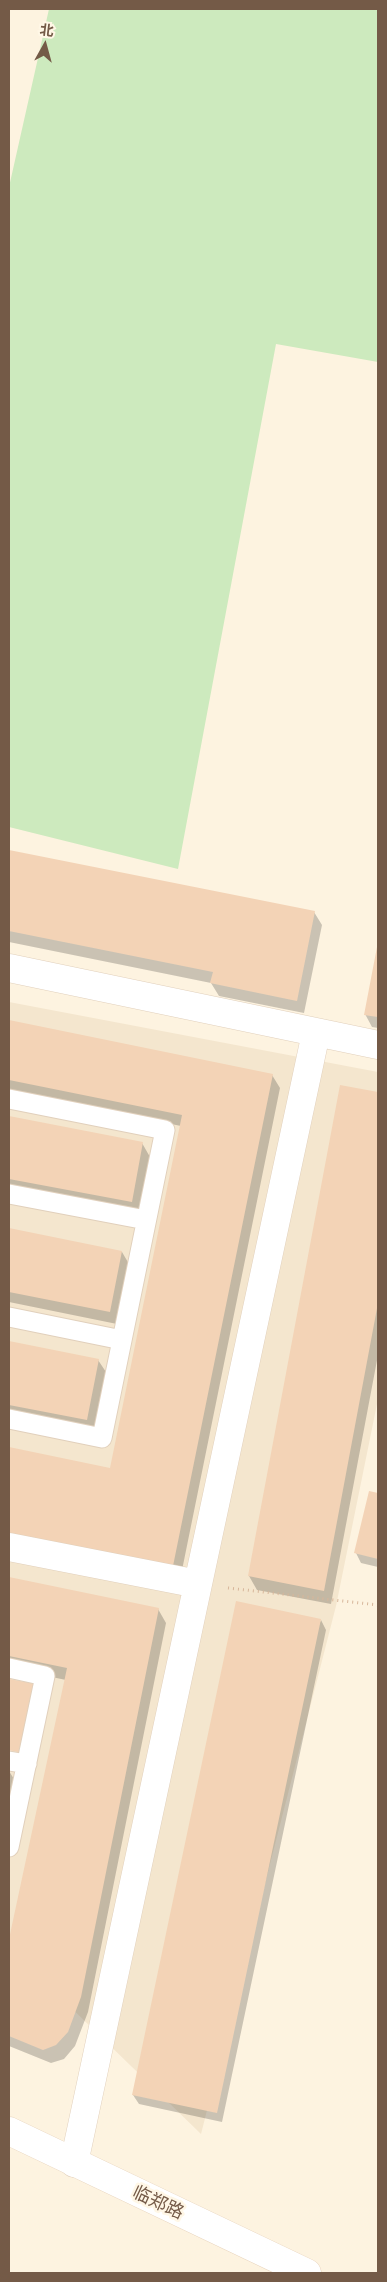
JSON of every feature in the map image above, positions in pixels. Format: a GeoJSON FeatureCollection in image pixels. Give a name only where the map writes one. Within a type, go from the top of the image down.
{"type":"FeatureCollection","features":[{"type":"Feature","properties":{"kind":"street"},"geometry":{"type":"LineString","coordinates":[[9,968],[378,1045]]}},
{"type":"Feature","properties":{"kind":"street"},"geometry":{"type":"LineString","coordinates":[[74,2163],[316,1032]]}},
{"type":"Feature","properties":{"kind":"street"},"geometry":{"type":"LineString","coordinates":[[9,1547],[198,1584]]}},
{"type":"Feature","properties":{"kind":"street","name":"临郑路"},"geometry":{"type":"LineString","coordinates":[[9,2131],[307,2273]]}},
{"type":"Feature","properties":{"kind":"lane"},"geometry":{"type":"LineString","coordinates":[[9,1099],[165,1130],[102,1438],[9,1419]]}},
{"type":"Feature","properties":{"kind":"lane"},"geometry":{"type":"LineString","coordinates":[[9,1194],[146,1220]]}},
{"type":"Feature","properties":{"kind":"lane"},"geometry":{"type":"LineString","coordinates":[[9,1317],[122,1340]]}},
{"type":"Feature","properties":{"kind":"lane"},"geometry":{"type":"LineString","coordinates":[[9,1668],[45,1676],[18,1762],[9,1847]]}},
{"type":"Feature","properties":{"kind":"path"},"geometry":{"type":"LineString","coordinates":[[198,1584],[378,1605]]}},
{"type":"Feature","properties":{"kind":"shaded area"},"geometry":{"type":"Polygon","coordinates":[[[9,1002],[378,1072],[378,1399],[336,1606],[201,2134],[62,1999],[9,1973],[9,1002]]]}},
{"type":"Feature","properties":{"kind":"green space"},"geometry":{"type":"Polygon","coordinates":[[[49,9],[378,9],[378,362],[276,344],[178,869],[9,827],[9,187],[49,9]]]}},
{"type":"Feature","properties":{"kind":"building"},"geometry":{"type":"Polygon","coordinates":[[[9,850],[315,911],[297,1001],[210,983],[213,972],[9,931],[9,850]]]}},
{"type":"Feature","properties":{"kind":"building"},"geometry":{"type":"Polygon","coordinates":[[[378,947],[378,1017],[364,1015],[378,947]]]}},
{"type":"Feature","properties":{"kind":"building"},"geometry":{"type":"Polygon","coordinates":[[[9,1020],[273,1074],[173,1566],[9,1533],[9,1447],[110,1468],[182,1115],[9,1080],[9,1020]]]}},
{"type":"Feature","properties":{"kind":"building"},"geometry":{"type":"Polygon","coordinates":[[[340,1085],[378,1092],[378,1303],[324,1591],[248,1576],[340,1085]]]}},
{"type":"Feature","properties":{"kind":"building"},"geometry":{"type":"Polygon","coordinates":[[[9,1116],[143,1142],[132,1202],[9,1179],[9,1116]]]}},
{"type":"Feature","properties":{"kind":"building"},"geometry":{"type":"Polygon","coordinates":[[[9,1228],[122,1251],[110,1312],[9,1292],[9,1228]]]}},
{"type":"Feature","properties":{"kind":"building"},"geometry":{"type":"Polygon","coordinates":[[[9,1341],[99,1359],[87,1420],[9,1405],[9,1341]]]}},
{"type":"Feature","properties":{"kind":"building"},"geometry":{"type":"Polygon","coordinates":[[[369,1491],[378,1493],[378,1559],[354,1553],[369,1491]]]}},
{"type":"Feature","properties":{"kind":"building"},"geometry":{"type":"Polygon","coordinates":[[[9,1577],[159,1608],[81,1997],[68,2032],[56,2045],[43,2050],[9,2036],[9,1939],[67,1668],[9,1656],[9,1577]]]}},
{"type":"Feature","properties":{"kind":"building"},"geometry":{"type":"Polygon","coordinates":[[[236,1601],[321,1619],[217,2113],[132,2095],[236,1601]]]}},
{"type":"Feature","properties":{"kind":"building"},"geometry":{"type":"Polygon","coordinates":[[[9,1679],[36,1684],[22,1753],[9,1750],[9,1679]]]}}]}
